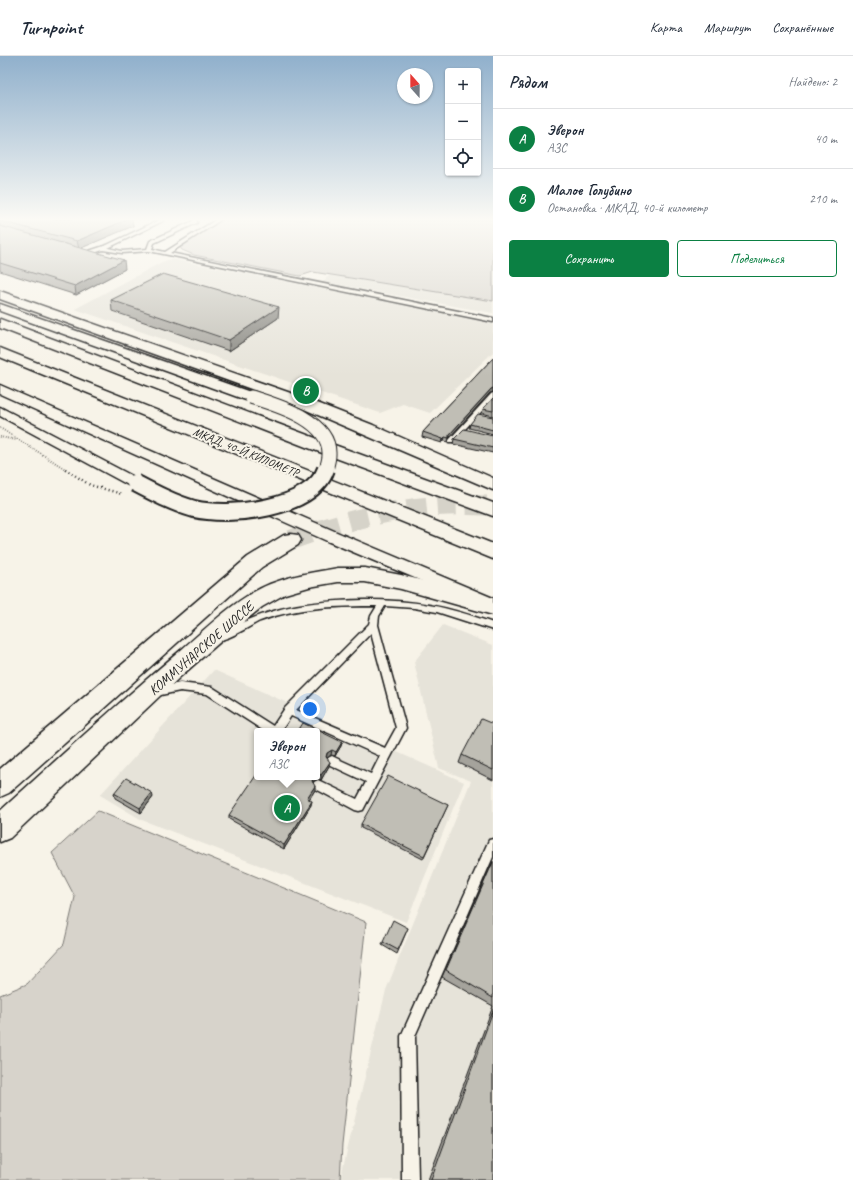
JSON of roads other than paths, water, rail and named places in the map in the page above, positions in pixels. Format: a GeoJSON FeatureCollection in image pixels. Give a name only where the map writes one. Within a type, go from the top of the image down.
{"type":"FeatureCollection","features":[{"type":"Feature","properties":{"kind":"main road"},"geometry":{"type":"LineString","coordinates":[[0,295],[296,400],[493,485]]}},
{"type":"Feature","properties":{"kind":"main road"},"geometry":{"type":"LineString","coordinates":[[0,323],[305,440],[493,510]]}},
{"type":"Feature","properties":{"kind":"main road","name":"МКАД, 40-Й КИЛОМЕТР"},"geometry":{"type":"LineString","coordinates":[[0,352],[493,552]]}},
{"type":"Feature","properties":{"kind":"main road","name":"КОММУНАРСКОЕ ШОССЕ"},"geometry":{"type":"LineString","coordinates":[[0,785],[255,562],[291,540]]}},
{"type":"Feature","properties":{"kind":"main road","name":"КОММУНАРСКОЕ ШОССЕ"},"geometry":{"type":"LineString","coordinates":[[0,829],[173,670],[254,602],[278,589],[308,580],[338,575],[365,576],[401,582],[493,606]]}},
{"type":"Feature","properties":{"kind":"street"},"geometry":{"type":"LineString","coordinates":[[0,306],[290,411],[312,424],[320,432],[326,441],[329,450],[329,460],[326,470],[311,488],[285,503],[251,511],[232,512],[195,509],[179,504],[135,483],[0,411]]}},
{"type":"Feature","properties":{"kind":"street"},"geometry":{"type":"LineString","coordinates":[[0,389],[333,537],[444,583],[493,606]]}},
{"type":"Feature","properties":{"kind":"lane"},"geometry":{"type":"LineString","coordinates":[[256,271],[493,320]]}},
{"type":"Feature","properties":{"kind":"lane"},"geometry":{"type":"LineString","coordinates":[[451,441],[464,431],[492,398]]}},
{"type":"Feature","properties":{"kind":"lane"},"geometry":{"type":"LineString","coordinates":[[275,728],[289,711],[372,625],[382,603]]}},
{"type":"Feature","properties":{"kind":"lane"},"geometry":{"type":"LineString","coordinates":[[173,670],[230,632],[266,615],[297,607],[330,604],[382,603],[428,606],[468,617],[493,627]]}},
{"type":"Feature","properties":{"kind":"lane"},"geometry":{"type":"LineString","coordinates":[[318,785],[359,806],[401,728],[372,625]]}},
{"type":"Feature","properties":{"kind":"lane"},"geometry":{"type":"LineString","coordinates":[[148,693],[180,687],[209,690],[268,728]]}},
{"type":"Feature","properties":{"kind":"lane"},"geometry":{"type":"LineString","coordinates":[[289,711],[387,754]]}},
{"type":"Feature","properties":{"kind":"lane"},"geometry":{"type":"LineString","coordinates":[[332,761],[373,780]]}},
{"type":"Feature","properties":{"kind":"lane"},"geometry":{"type":"LineString","coordinates":[[410,1180],[408,1036],[493,844]]}},
{"type":"Feature","properties":{"kind":"tunnel"},"geometry":{"type":"LineString","coordinates":[[291,540],[315,531],[365,517],[390,512],[441,506],[493,506]]}},
{"type":"Feature","properties":{"kind":"place","name":"Малое Голубино"},"geometry":{"type":"Point","coordinates":[306,391]}},
{"type":"Feature","properties":{"kind":"place","name":"Эверон"},"geometry":{"type":"Point","coordinates":[287,808]}}]}
